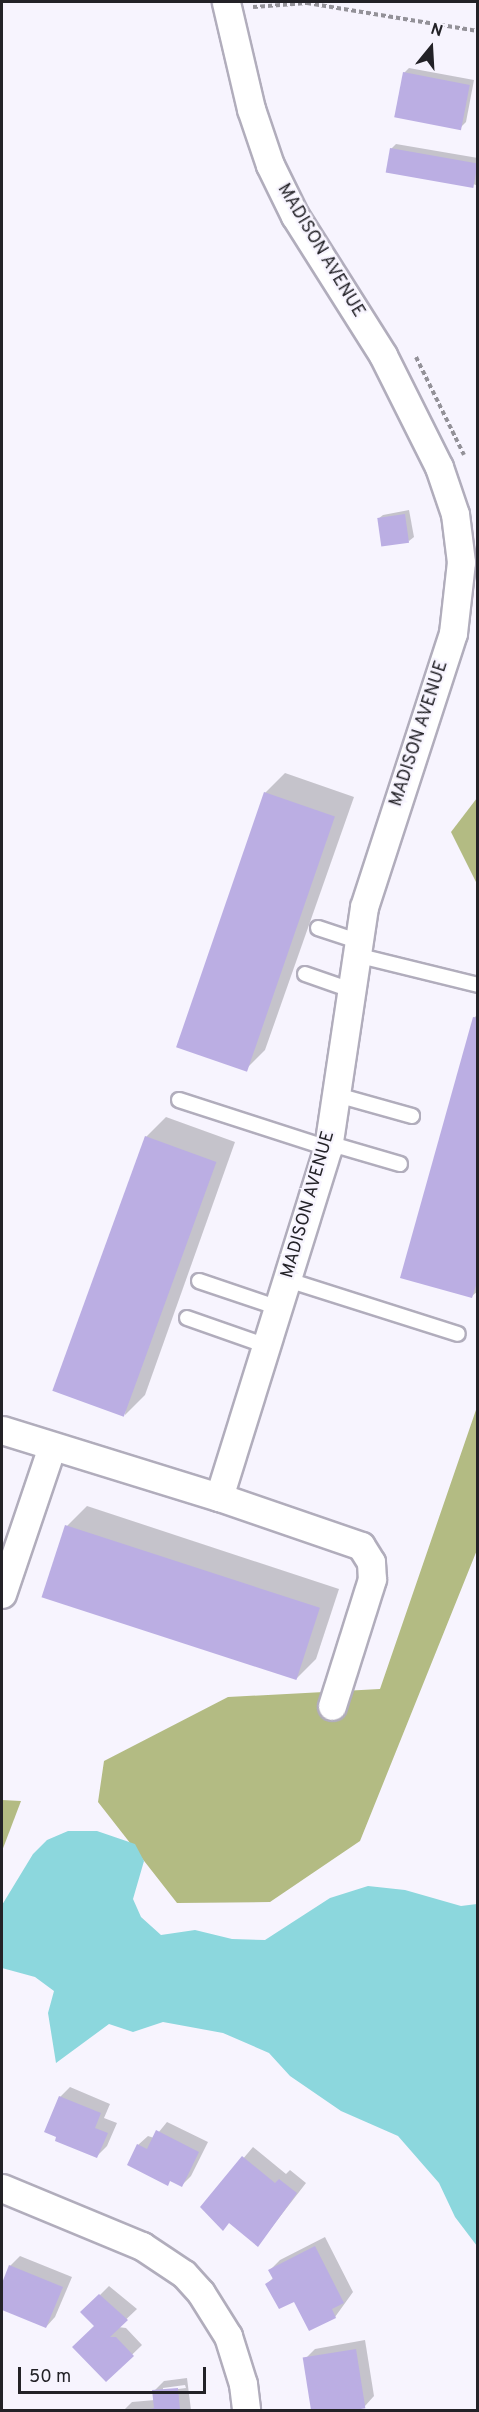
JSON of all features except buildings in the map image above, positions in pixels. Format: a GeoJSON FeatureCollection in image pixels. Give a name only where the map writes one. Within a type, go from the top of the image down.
{"type":"FeatureCollection","features":[{"type":"Feature","properties":{"kind":"street","name":"MADISON AVENUE"},"geometry":{"type":"LineString","coordinates":[[219,1497],[328,1145],[337,1095],[356,948],[374,873],[453,633],[461,586],[459,538],[439,467],[383,355],[295,216],[270,165],[251,109],[226,2]]}},
{"type":"Feature","properties":{"kind":"street"},"geometry":{"type":"LineString","coordinates":[[2,1430],[353,1541],[367,1553],[372,1580],[332,1706]]}},
{"type":"Feature","properties":{"kind":"street"},"geometry":{"type":"LineString","coordinates":[[2,1594],[52,1446]]}},
{"type":"Feature","properties":{"kind":"street"},"geometry":{"type":"LineString","coordinates":[[2,2188],[142,2246],[184,2274],[201,2293],[228,2336],[243,2384],[246,2410]]}},
{"type":"Feature","properties":{"kind":"lane"},"geometry":{"type":"LineString","coordinates":[[318,928],[356,948],[477,985]]}},
{"type":"Feature","properties":{"kind":"lane"},"geometry":{"type":"LineString","coordinates":[[305,975],[351,990]]}},
{"type":"Feature","properties":{"kind":"lane"},"geometry":{"type":"LineString","coordinates":[[337,1095],[411,1116]]}},
{"type":"Feature","properties":{"kind":"lane"},"geometry":{"type":"LineString","coordinates":[[178,1100],[400,1164]]}},
{"type":"Feature","properties":{"kind":"lane"},"geometry":{"type":"LineString","coordinates":[[288,1280],[458,1334]]}},
{"type":"Feature","properties":{"kind":"lane"},"geometry":{"type":"LineString","coordinates":[[199,1281],[279,1308]]}},
{"type":"Feature","properties":{"kind":"lane"},"geometry":{"type":"LineString","coordinates":[[187,1318],[267,1346]]}},
{"type":"Feature","properties":{"kind":"path"},"geometry":{"type":"LineString","coordinates":[[252,2],[255,18]]}},
{"type":"Feature","properties":{"kind":"path"},"geometry":{"type":"LineString","coordinates":[[252,7],[307,3],[477,31]]}},
{"type":"Feature","properties":{"kind":"path"},"geometry":{"type":"LineString","coordinates":[[411,349],[465,460]]}},
{"type":"Feature","properties":{"kind":"green space"},"geometry":{"type":"Polygon","coordinates":[[[477,798],[477,884],[451,832],[477,798]]]}},
{"type":"Feature","properties":{"kind":"green space"},"geometry":{"type":"Polygon","coordinates":[[[477,1407],[477,1550],[360,1841],[270,1902],[177,1903],[98,1802],[104,1761],[228,1697],[380,1689],[477,1407]]]}},
{"type":"Feature","properties":{"kind":"green space"},"geometry":{"type":"Polygon","coordinates":[[[2,1800],[21,1801],[2,1851],[2,1800]]]}},
{"type":"Feature","properties":{"kind":"water"},"geometry":{"type":"Polygon","coordinates":[[[68,1831],[97,1831],[135,1844],[144,1861],[133,1899],[141,1917],[161,1935],[195,1930],[232,1939],[265,1940],[330,1898],[368,1886],[405,1890],[461,1906],[477,1904],[477,2246],[455,2217],[439,2183],[398,2136],[341,2111],[290,2076],[269,2053],[223,2033],[163,2022],[133,2032],[109,2024],[56,2063],[48,2013],[54,1991],[35,1977],[2,1968],[2,1905],[33,1854],[47,1840],[68,1831]]]}}]}
